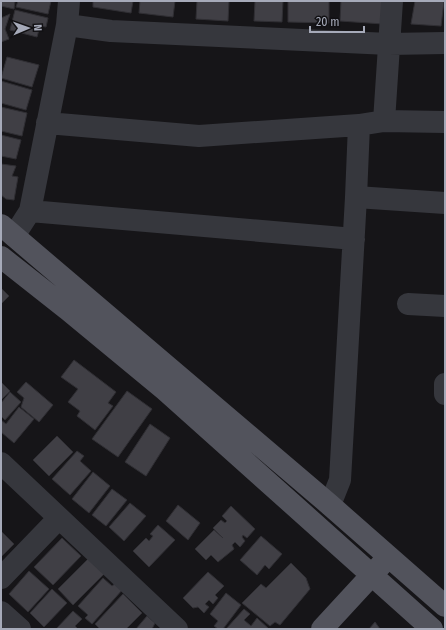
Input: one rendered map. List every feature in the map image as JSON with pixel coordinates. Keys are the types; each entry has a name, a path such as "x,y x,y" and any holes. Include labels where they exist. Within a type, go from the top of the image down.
{"main road":[{"path":"8,231 330,505 445,606"},
{"path":"1,257 165,390 432,629"},
{"path":"322,629 371,575 389,558"}],"street":[{"path":"8,231 30,211 48,123 69,1"},
{"path":"384,121 392,1"},
{"path":"66,25 111,31 389,44 445,42"},
{"path":"48,123 199,136 359,125 384,121 445,122"},
{"path":"330,505 340,480 359,125"},
{"path":"356,197 445,203"},
{"path":"30,211 354,239"},
{"path":"408,304 445,306"},
{"path":"445,384 445,394"},
{"path":"1,463 177,629"},
{"path":"1,578 60,518"},
{"path":"1,612 20,629"}],"building":[{"path":"1,1 15,1 14,9 1,6"},
{"path":"18,1 51,1 48,14 16,7"},
{"path":"93,1 133,1 131,13 93,7"},
{"path":"140,1 175,1 173,17 139,13"},
{"path":"197,1 229,1 228,21 196,19"},
{"path":"255,1 283,1 282,22 254,21"},
{"path":"288,1 329,1 329,23 288,22"},
{"path":"341,1 385,1 383,24 340,21"},
{"path":"415,1 444,1 441,26 411,24"},
{"path":"15,10 48,18 46,27 40,26 37,37 10,30"},
{"path":"10,14 5,29 9,39 1,42 1,18"},
{"path":"7,57 39,65 32,87 1,78"},
{"path":"1,81 32,90 26,110 1,103"},
{"path":"1,107 27,113 22,136 1,131"},
{"path":"1,135 21,140 16,159 1,156"},
{"path":"1,164 16,166 12,176 18,177 14,200 6,199 1,195"},
{"path":"1,288 9,296 1,304"},
{"path":"74,360 116,392 108,403 113,406 95,430 77,416 80,411 68,402 78,389 61,377"},
{"path":"1,382 10,391 1,400"},
{"path":"26,382 53,405 39,422 21,407 24,398 17,392"},
{"path":"127,391 152,409 118,457 92,439"},
{"path":"10,392 21,402 5,420 1,416 1,403"},
{"path":"19,407 34,419 14,443 1,432 1,420 6,424"},
{"path":"150,424 170,438 146,476 125,462"},
{"path":"57,436 73,452 49,476 33,460"},
{"path":"77,451 84,456 80,461 91,471 70,495 52,479"},
{"path":"93,472 110,486 89,513 72,499"},
{"path":"112,489 127,500 106,526 92,515"},
{"path":"130,503 146,516 124,541 109,527"},
{"path":"178,505 200,523 188,540 166,521"},
{"path":"231,506 255,529 247,538 243,535 242,537 245,541 240,547 235,542 232,545 234,549 218,562 211,555 206,560 195,549 214,530 223,538 213,528 221,520 225,523 227,521 222,516"},
{"path":"158,525 175,540 149,567 133,551 146,538 149,541 153,536 150,534"},
{"path":"1,531 14,544 1,557"},
{"path":"261,536 282,554 269,569 265,565 257,575 240,560"},
{"path":"62,538 81,556 53,585 34,567"},
{"path":"89,558 105,573 73,605 58,589"},
{"path":"291,563 306,578 310,589 280,625 275,622 270,626 242,603 261,584 266,588"},
{"path":"29,571 49,589 28,612 9,594"},
{"path":"208,572 224,586 215,595 218,598 213,604 209,600 205,604 209,607 204,613 198,607 193,608 183,598"},
{"path":"103,578 112,586 116,583 123,589 92,624 85,618 88,615 78,606"},
{"path":"52,589 67,603 44,627 30,613"},
{"path":"226,593 241,605 223,629 218,629 214,626 218,621 210,614"},
{"path":"123,594 142,613 126,629 100,629 95,624"},
{"path":"244,609 250,614 244,620 251,626 257,618 269,629 226,629"},
{"path":"73,611 82,619 75,626 78,629 56,629"},
{"path":"147,616 155,623 152,629 136,629"},
{"path":"375,622 380,629 369,629"}]}
